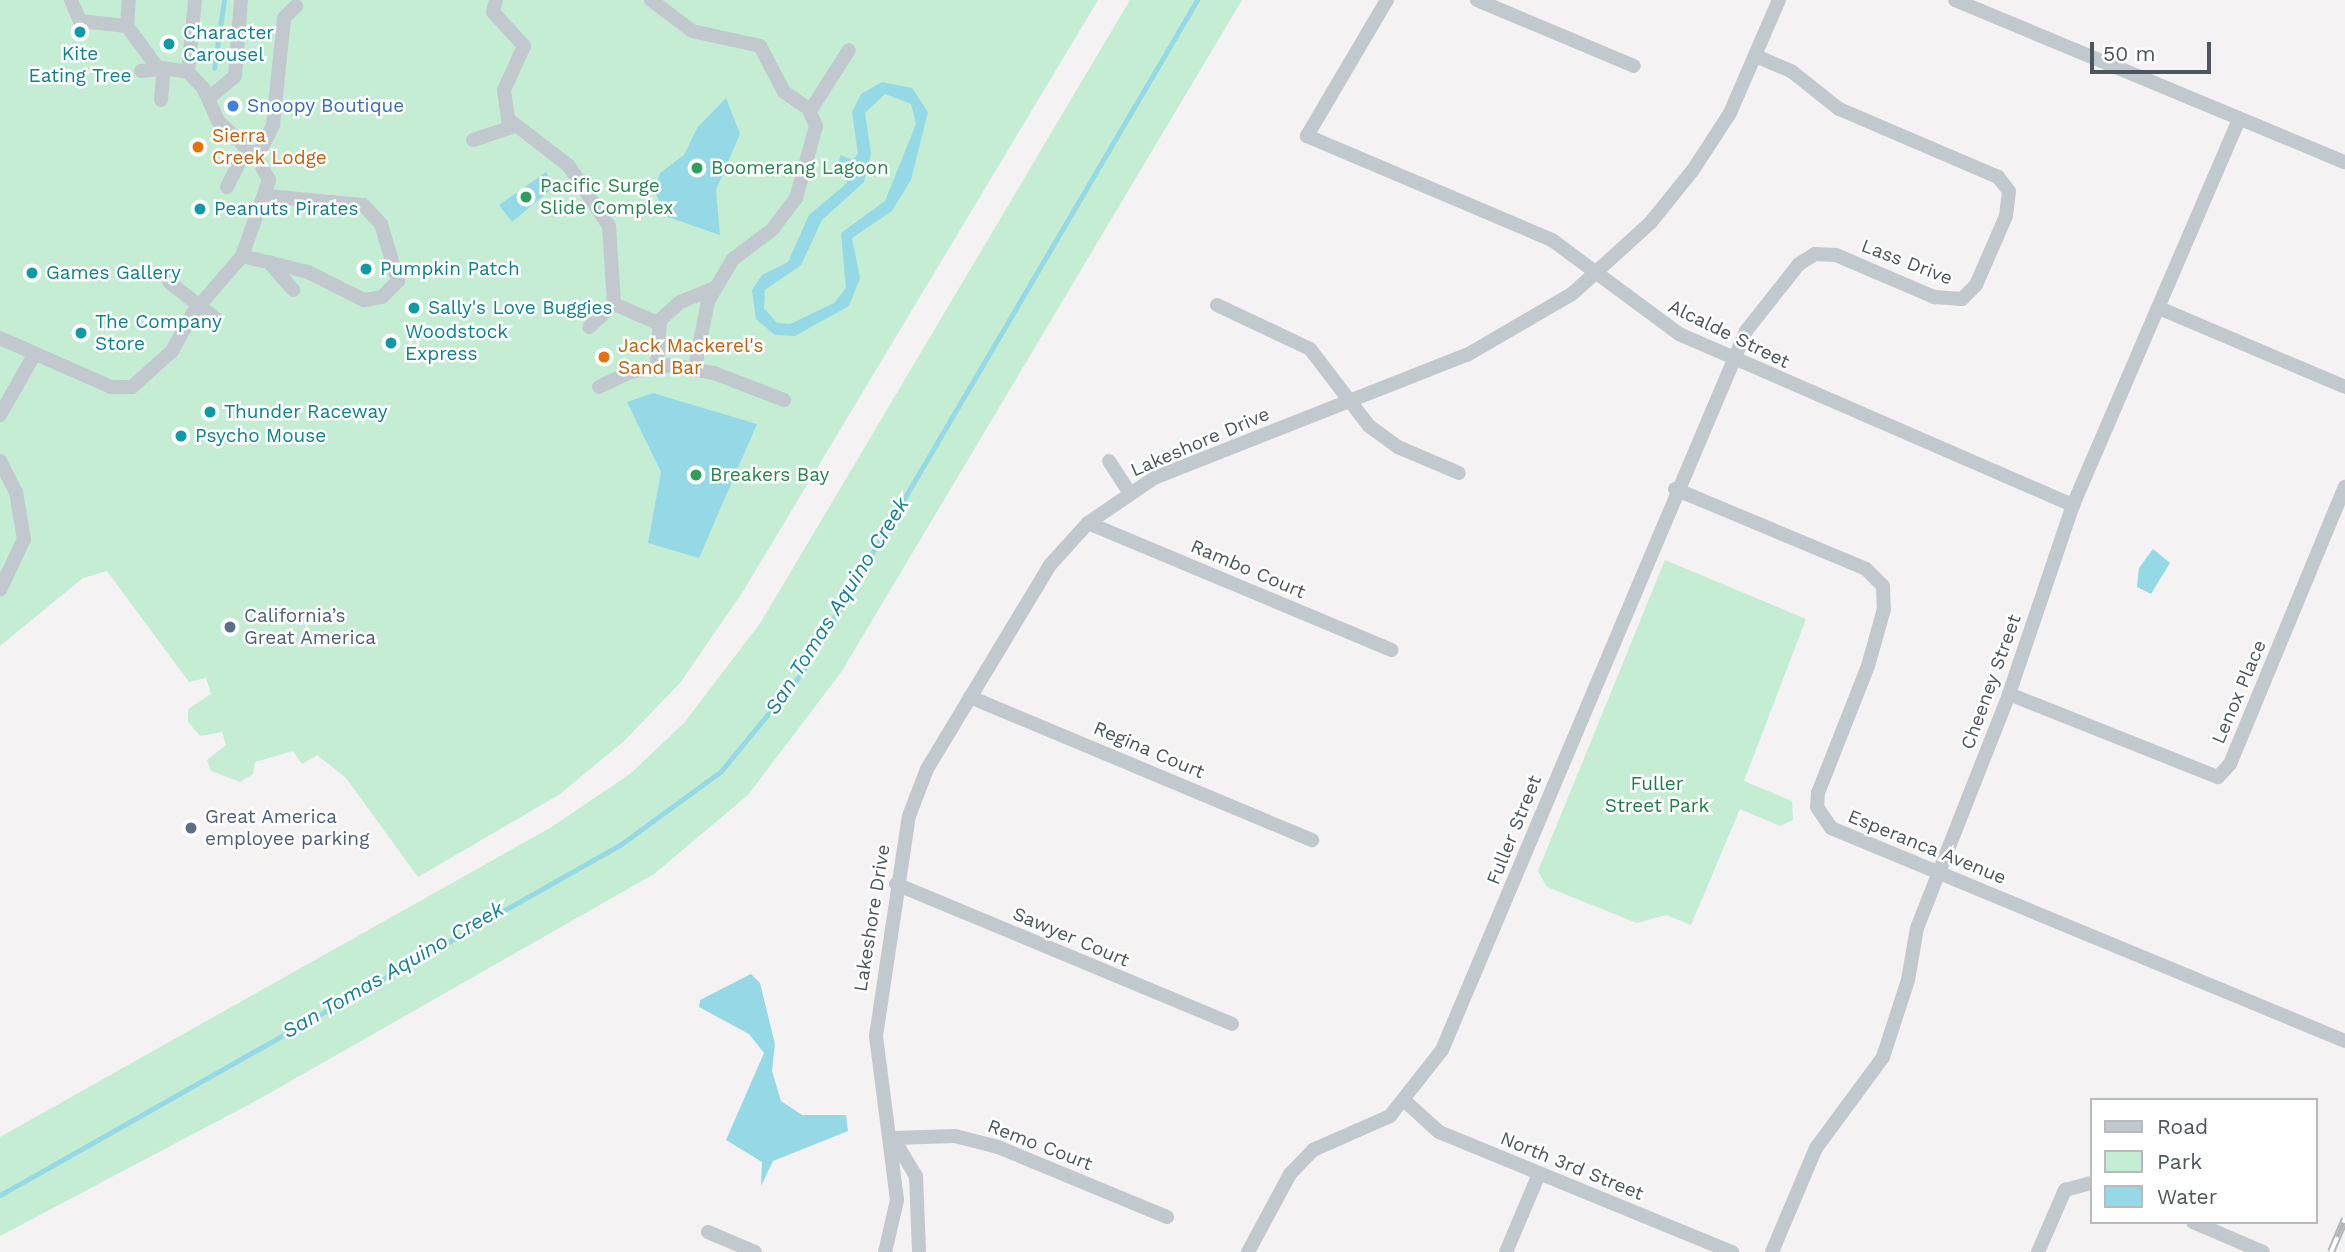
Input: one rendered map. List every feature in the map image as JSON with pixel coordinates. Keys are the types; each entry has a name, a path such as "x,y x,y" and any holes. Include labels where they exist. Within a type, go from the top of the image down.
{"street":[{"path":"71,0 70,11 80,21 127,26 164,68 161,100"},
{"path":"127,26 129,0"},
{"path":"188,72 195,0"},
{"path":"209,98 235,76 241,0"},
{"path":"496,0 493,12 524,47 504,90 513,127 561,157 604,213 612,240 614,304 589,327"},
{"path":"651,0 692,32 760,46 784,92 810,111 815,135 796,198 773,229 733,259 719,283 700,320 695,368"},
{"name":"Alcalde Street","path":"1387,0 1307,136 1552,240 1598,272 1658,323 2073,505"},
{"path":"1477,0 1634,66"},
{"name":"Lakeshore Drive","path":"885,1252 897,1200 894,1139 876,1036 896,884 917,793 1036,585 1088,523 1129,493 1495,342 1598,272 1693,170 1730,113 1779,0"},
{"path":"1955,0 2345,162"},
{"path":"226,187 272,125 284,18 296,6"},
{"path":"810,111 849,50"},
{"name":"Lass Drive","path":"1730,356 1799,264 1815,254 1836,255 1934,297 1962,299 1976,285 2010,198 2005,183 1989,172 1839,109 1791,71 1755,56"},
{"path":"0,338 33,357 79,368 111,387 132,387 173,351 196,308 240,260 267,196 267,173 252,153 218,121 209,98 188,72 164,68 141,71"},
{"name":"Cheeney Street","path":"1772,1252 1816,1148 1882,1057 1908,980 1917,928 2009,694 2073,505 2240,118"},
{"path":"473,140 513,127"},
{"path":"240,260 269,262 308,272 364,300 382,297 398,281 381,224 363,205 267,196"},
{"path":"269,262 293,290"},
{"path":"169,282 196,308 216,319"},
{"path":"657,366 657,323 677,304 719,283"},
{"path":"614,304 657,323"},
{"path":"1217,306 1310,349 1350,401 1398,447 1459,472"},
{"path":"2159,308 2345,387"},
{"name":"Fuller Street","path":"1248,1252 1290,1174 1313,1150 1390,1116 1406,1102 1442,1050 1730,356"},
{"path":"0,415 33,357"},
{"path":"599,387 657,366 695,368 784,400"},
{"path":"0,461 16,492 24,539 0,590"},
{"path":"1109,461 1129,493"},
{"name":"Lenox Place","path":"2009,694 2218,777 2230,764 2345,487"},
{"name":"Esperanca Avenue","path":"1675,489 1866,569 1883,586 1884,609 1868,666 1817,807 1831,828 2345,1041"},
{"name":"Rambo Court","path":"1088,523 1392,650"},
{"name":"Regina Court","path":"970,697 1312,840"},
{"name":"Sawyer Court","path":"896,884 1232,1024"},
{"name":"North 3rd Street","path":"1406,1102 1440,1132 1732,1252"},
{"name":"Remo Court","path":"894,1139 956,1136 998,1147 1167,1217"},
{"name":"Lakeshore Drive","path":"894,1139 916,1176 919,1252"},
{"path":"1506,1252 1539,1174"},
{"path":"2038,1252 2065,1190 2090,1183"},
{"path":"2198,1224 2263,1252"},
{"path":"708,1232 755,1252"}],"green space":[{"path":"0,0 1098,0 742,593 680,683 624,741 560,794 418,877 346,778 317,755 302,764 293,751 255,762 253,774 240,782 211,771 207,760 226,745 222,732 200,736 188,722 188,709 211,694 206,678 189,682 107,571 83,578 0,646"},
{"path":"1130,0 1242,0 842,671 748,795 654,874 261,1098 0,1236 0,1137 550,828 630,774 684,723 761,622"},
{"name":"Fuller Street Park","path":"1665,560 1806,619 1744,781 1792,801 1793,820 1780,826 1740,809 1691,925 1666,915 1637,923 1547,887 1538,871"}],"water":[{"path":"882,82 912,88 928,112 911,180 892,211 852,238 860,278 849,306 795,336 775,335 756,319 752,290 762,275 788,262 809,215 847,183 846,175 835,169 841,155 852,160 858,154 852,112 861,94","holes":["885,94 911,104 916,124 885,201 841,233 846,288 834,303 790,324 777,323 764,308 765,290 801,265 822,220 864,182 871,154 865,113"]},
{"name":"Boomerang Lagoon","path":"726,98 740,134 716,190 720,235 668,217 654,191 660,173 684,155 697,128"},
{"name":"Pacific Surge Slide Complex","path":"546,172 555,186 512,222 499,205"},
{"name":"Breakers Bay","path":"653,393 757,424 699,558 648,543 661,472 627,402"},
{"path":"2153,549 2170,563 2151,594 2137,587 2139,568"},
{"path":"751,974 760,983 775,1044 772,1071 781,1101 802,1115 846,1115 848,1131 773,1161 761,1186 762,1162 726,1140 764,1053 749,1034 699,1007 700,1000"}],"waterway":[{"path":"214,68 224,0"},
{"name":"San Tomas Aquino Creek","path":"0,1195 620,845 721,771 801,674 1197,0"}],"railway":[{"path":"2331,1252 2345,1219"}],"place":[{"name":"Kite Eating Tree","path":"80,32"},
{"name":"Character Carousel","path":"169,44"},
{"name":"Snoopy Boutique","path":"233,106"},
{"name":"Sierra Creek Lodge","path":"198,147"},
{"name":"Boomerang Lagoon","path":"697,168"},
{"name":"Pacific Surge Slide Complex","path":"526,197"},
{"name":"Peanuts Pirates","path":"200,209"},
{"name":"Pumpkin Patch","path":"366,269"},
{"name":"Games Gallery","path":"32,273"},
{"name":"Sally's Love Buggies","path":"414,308"},
{"name":"The Company Store","path":"81,333"},
{"name":"Woodstock Express","path":"391,343"},
{"name":"Jack Mackerel's Sand Bar","path":"604,357"},
{"name":"Thunder Raceway","path":"210,412"},
{"name":"Psycho Mouse","path":"181,436"},
{"name":"Breakers Bay","path":"696,475"},
{"name":"California’s Great America","path":"230,627"},
{"name":"Great America employee parking","path":"191,828"}]}
